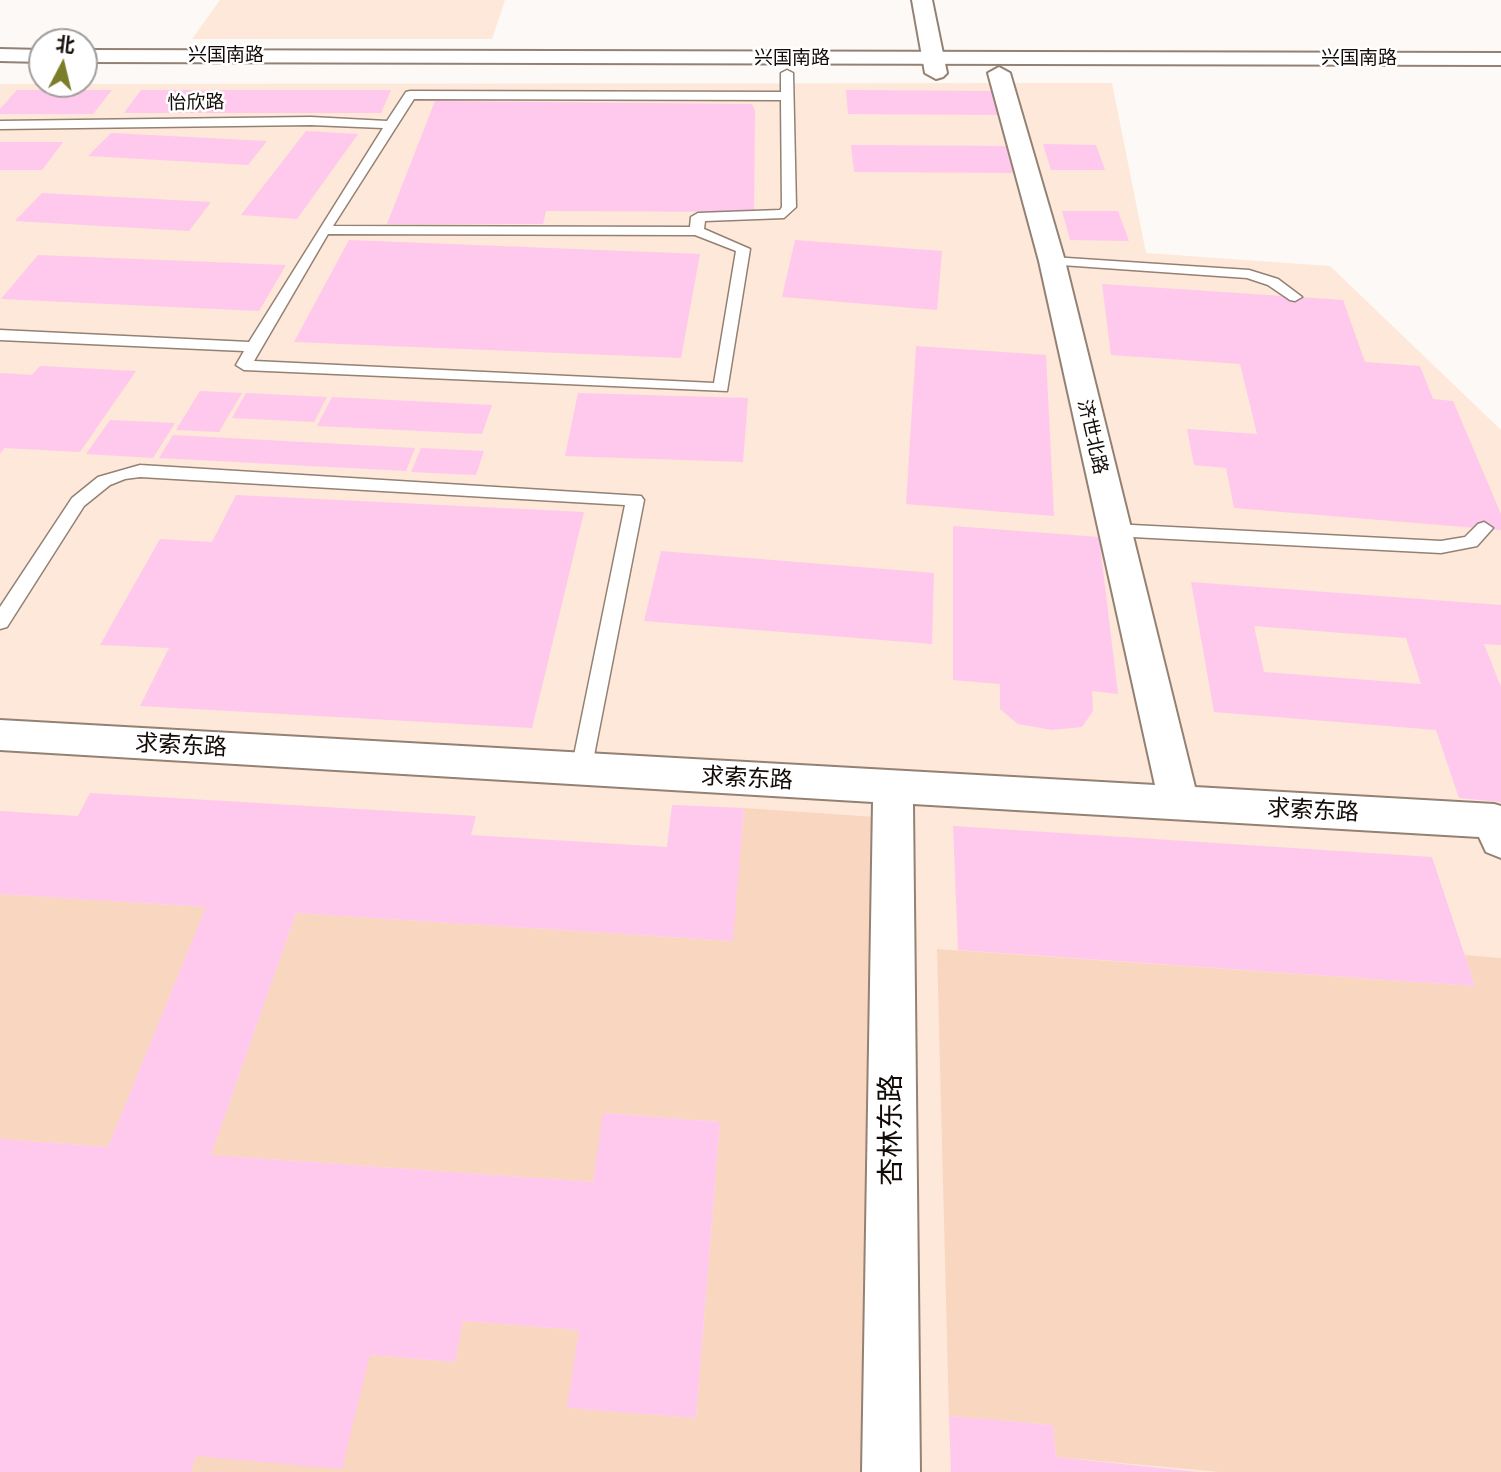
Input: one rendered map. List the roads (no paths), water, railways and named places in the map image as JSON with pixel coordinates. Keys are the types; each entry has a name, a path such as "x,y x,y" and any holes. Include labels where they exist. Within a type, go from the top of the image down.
{"main road":[{"path":"922,0 935,66"},
{"path":"0,55 28,55"},
{"name":"兴国南路","path":"98,56 935,66 1501,59"},
{"name":"兴国南路","path":"98,73 787,73 935,66 999,73 1501,74"},
{"path":"0,73 28,73"},
{"name":"济世北路","path":"999,73 1052,261 1179,803"},
{"name":"求索东路","path":"0,736 1179,803 1497,830"},
{"name":"杏林东路","path":"891,1472 892,788"}],"lane":[{"path":"697,231 698,217 775,216 787,212 787,73"},
{"path":"324,230 697,231 743,249 721,388 244,365 324,230 410,95 787,96"},
{"name":"怡欣路","path":"0,125 311,121 391,125"},
{"path":"1052,261 1249,274 1273,282 1295,297"},
{"path":"0,335 254,347"},
{"path":"0,622 78,502 104,481 122,474 140,471 635,500 582,770"},
{"path":"1114,530 1441,547 1471,542 1483,528"}]}
